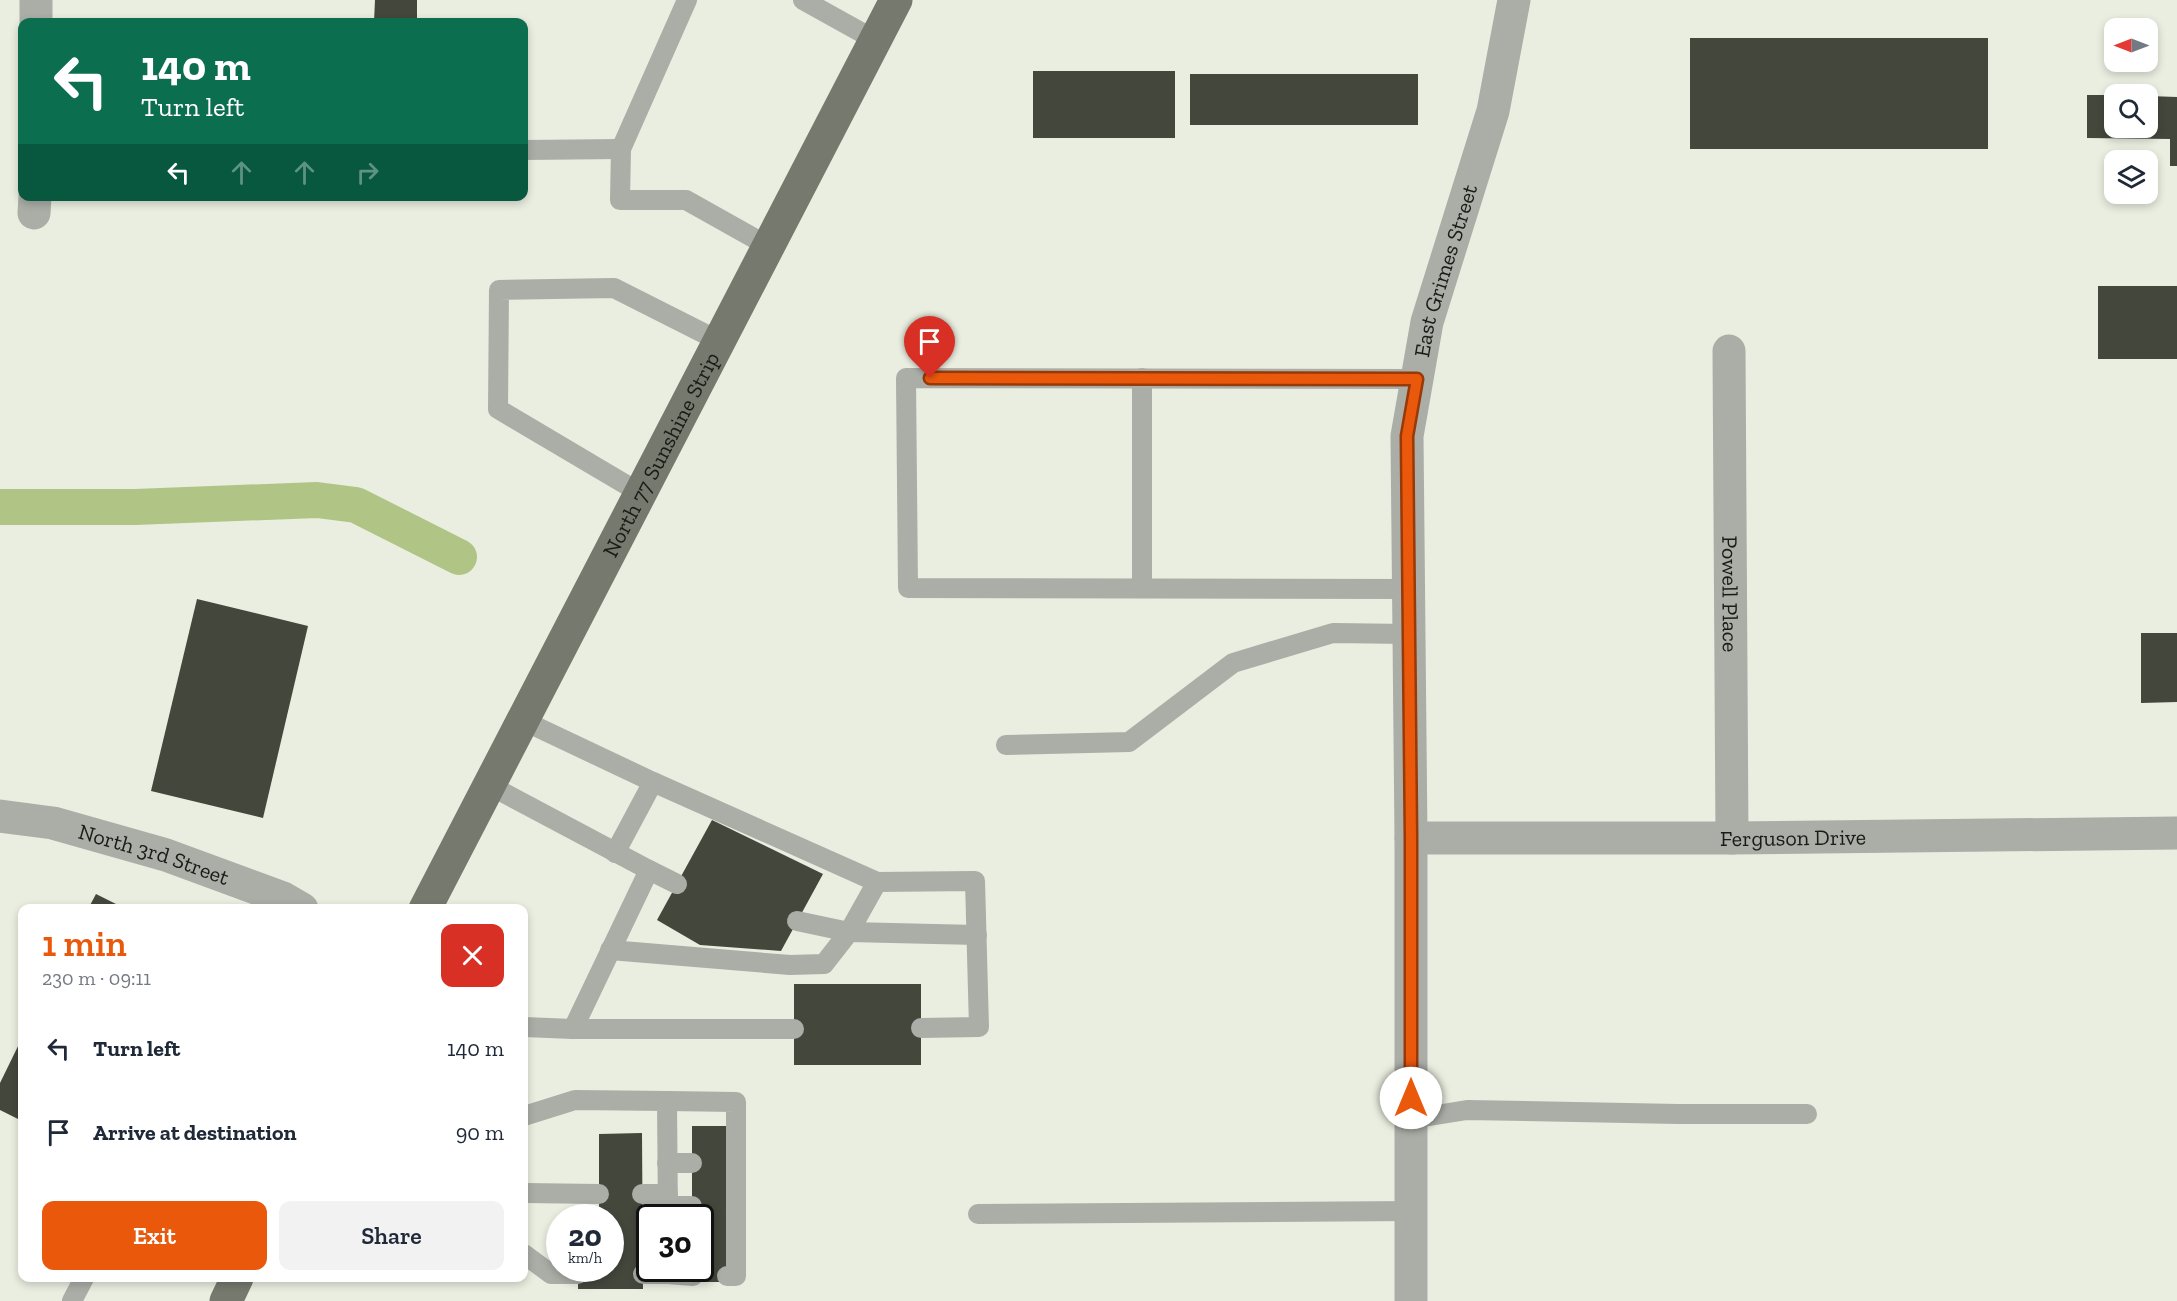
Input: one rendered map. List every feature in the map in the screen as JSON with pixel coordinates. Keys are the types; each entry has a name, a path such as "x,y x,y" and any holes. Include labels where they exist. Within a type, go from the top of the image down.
{"main road":[{"name":"North 77 Sunshine Strip","path":"427,904 896,0"},
{"path":"226,1301 235,1282"}],"street":[{"path":"36,0 36,18"},
{"name":"East Grimes Street","path":"1411,1301 1411,838 1407,436 1427,322 1493,111 1514,0"},
{"name":"Powell Place","path":"1729,351 1732,838"},
{"name":"North 3rd Street","path":"0,816 53,823 166,855 286,904"},
{"name":"Ferguson Drive","path":"1411,838 1732,838 2177,833"}],"lane":[{"path":"687,0 621,149 620,200 686,200 768,246"},
{"path":"803,0 875,40"},
{"path":"528,150 621,149"},
{"path":"640,493 498,409 499,290 614,288 719,341"},
{"path":"1408,589 908,588 906,378 1417,379"},
{"path":"1142,378 1142,588"},
{"path":"1006,745 1129,742 1233,663 1333,633 1408,634"},
{"path":"522,720 652,782 877,882 975,881 979,1027 921,1028"},
{"path":"615,853 652,782"},
{"path":"489,785 677,884"},
{"path":"573,1029 649,870"},
{"path":"610,950 790,965 824,964 849,932 877,882"},
{"path":"797,921 849,932 976,935"},
{"path":"528,1027 794,1029"},
{"path":"528,1115 575,1100 736,1102 731,1162 731,1245 736,1276 727,1276"},
{"path":"668,1101 668,1204"},
{"path":"1411,1119 1467,1110 1807,1114"},
{"path":"668,1163 692,1163"},
{"path":"528,1193 599,1194"},
{"path":"642,1194 664,1204"},
{"path":"978,1214 1411,1211"},
{"path":"528,1257 546,1270"},
{"path":"72,1301 82,1282"}],"building":[{"path":"375,0 417,0 417,18 374,18"},
{"path":"1690,38 1988,38 1988,149 1690,149"},
{"path":"1033,71 1175,71 1175,138 1033,138"},
{"path":"1190,74 1418,74 1418,125 1190,125"},
{"path":"2087,95 2104,95 2104,138 2158,138 2158,96 2177,97 2177,166 2170,166 2170,139 2087,138"},
{"path":"2098,286 2177,286 2177,359 2098,359"},
{"path":"197,599 308,626 263,818 151,791"},
{"path":"2141,633 2177,633 2177,702 2141,703"},
{"path":"712,820 823,874 781,951 700,945 657,920"},
{"path":"96,894 116,904 91,904"},
{"path":"794,984 921,984 921,1065 794,1065"},
{"path":"18,1046 18,1119 0,1110 0,1083"},
{"path":"692,1126 726,1126 727,1282 714,1282 714,1204 692,1204"},
{"path":"642,1133 642,1204 636,1204 636,1282 643,1282 643,1289 578,1289 578,1282 624,1282 624,1204 599,1204 599,1134"}],"waterway":[{"path":"0,507 135,507 317,500 356,505 459,557"}],"route":[{"path":"930,378 1417,379 1407,436 1411,1098"}]}
